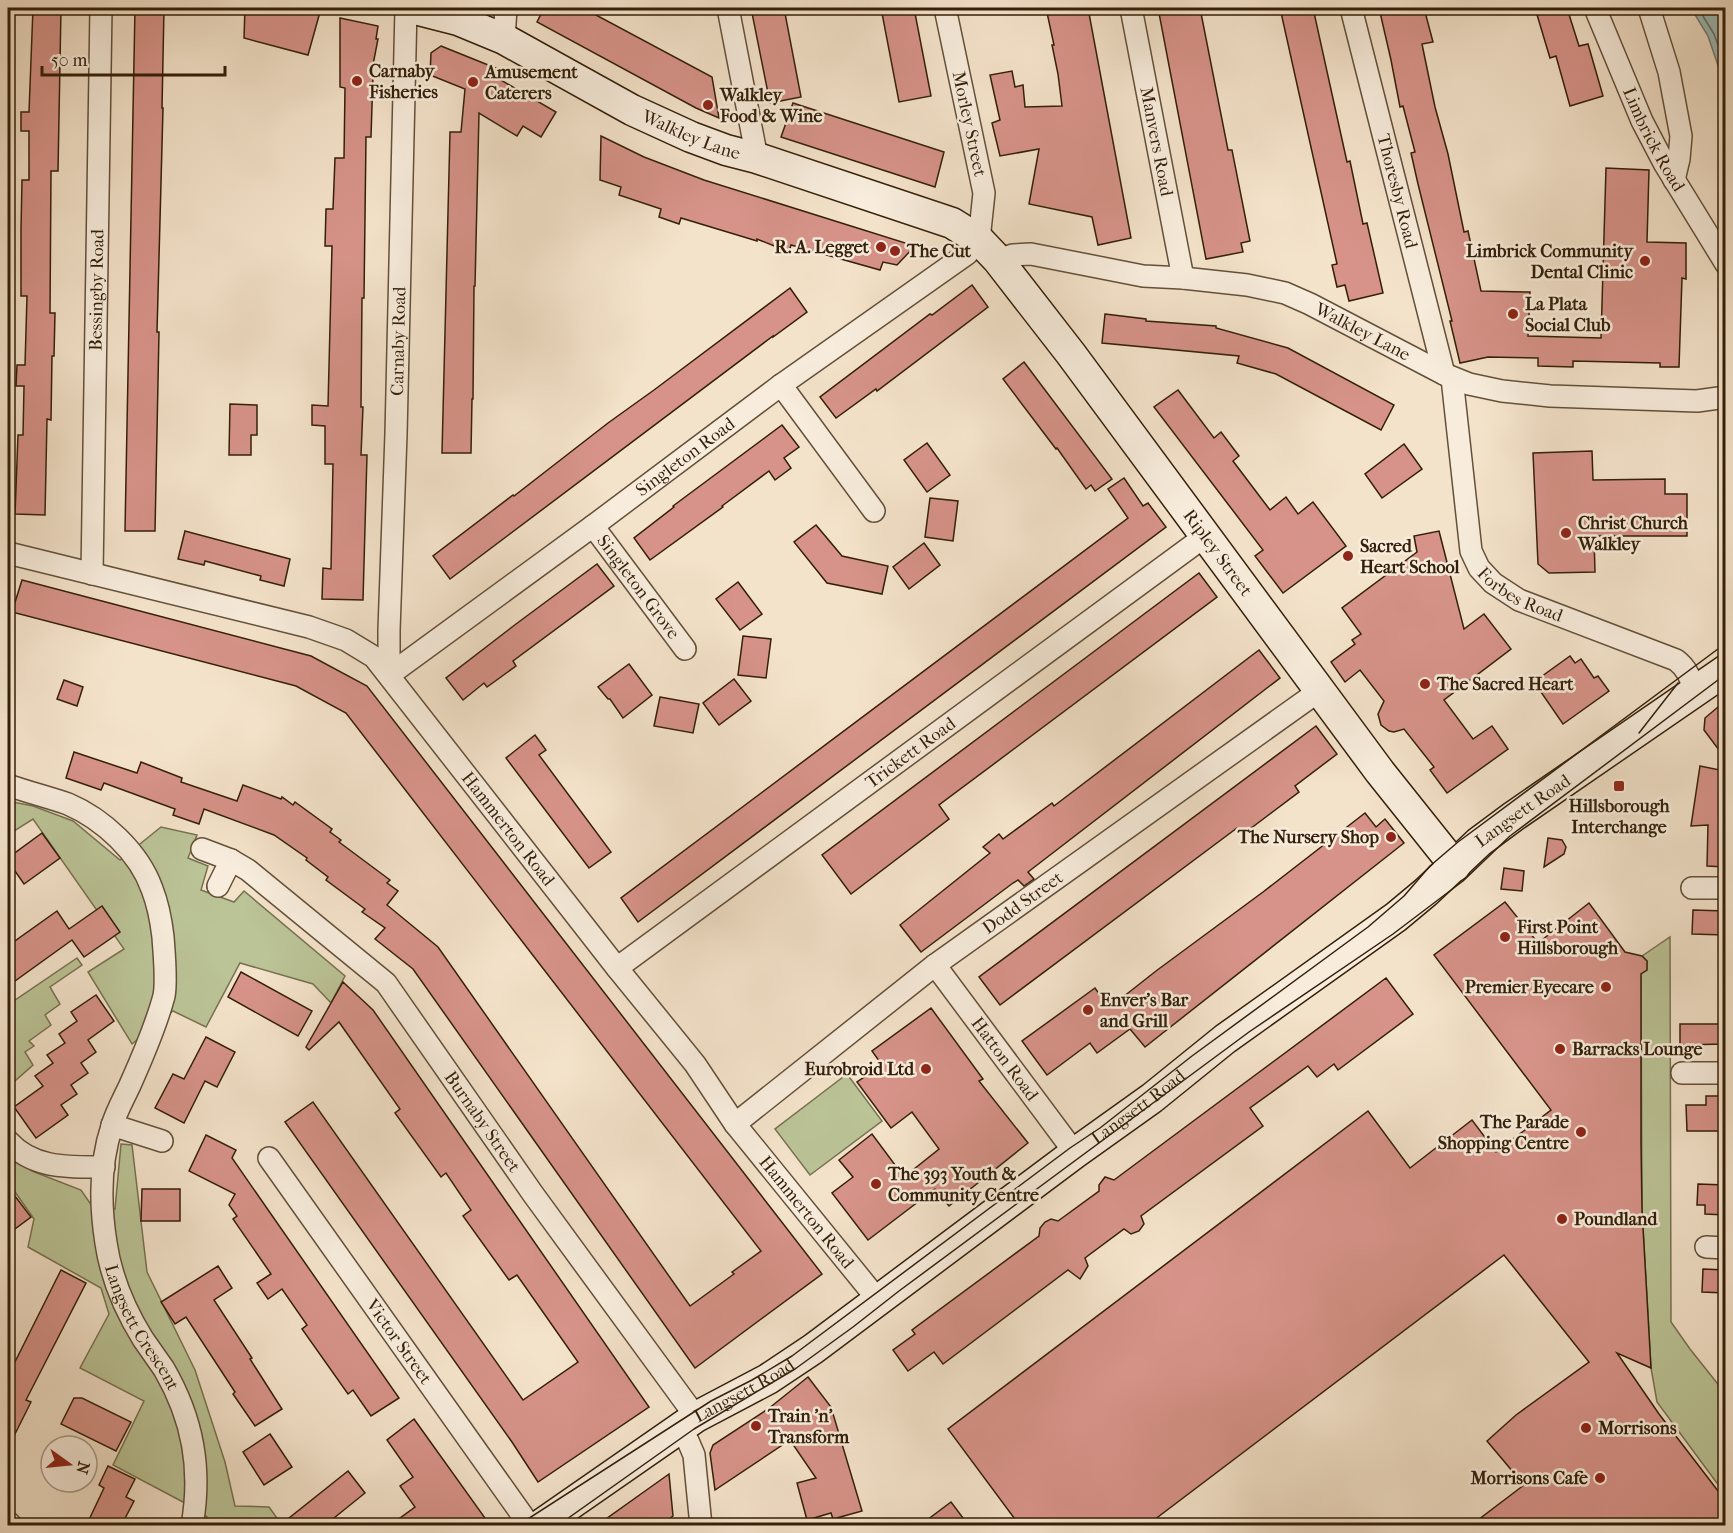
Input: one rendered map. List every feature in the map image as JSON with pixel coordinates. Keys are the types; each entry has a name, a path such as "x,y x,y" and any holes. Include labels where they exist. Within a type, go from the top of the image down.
{"street":[{"name":"Bessingby Road","path":"92,574 101,8"},
{"name":"Carnaby Road","path":"389,675 406,8"},
{"name":"Walkley Lane","path":"411,8 458,20 504,39 633,110 691,137 952,223 989,250 1013,255 1031,254 1143,276 1247,285 1285,293 1448,376 1469,384 1502,391 1550,396 1697,401 1725,398"},
{"path":"504,39 506,8"},
{"path":"728,8 758,158"},
{"name":"Morley Street","path":"945,8 984,193 989,250"},
{"name":"Manvers Road","path":"1131,8 1183,278"},
{"name":"Thoresby Road","path":"1351,8 1448,376"},
{"name":"Limbrick Road","path":"1595,8 1642,121 1674,180 1725,264"},
{"path":"1649,8 1669,72 1681,136 1674,180"},
{"name":"Singleton Road","path":"389,675 781,385 967,254 989,250"},
{"name":"Ripley Street","path":"989,250 1071,354 1204,537 1267,618 1380,772 1455,866"},
{"name":"Forbes Road","path":"1448,376 1471,551 1479,568 1493,583 1520,600 1683,664 1692,681 1694,691"},
{"path":"781,385 874,512"},
{"name":"Singleton Grove","path":"593,526 685,649"},
{"name":"Trickett Road","path":"617,968 1204,537"},
{"name":"Hammerton Road","path":"8,553 309,627 346,640 374,657 695,1064 735,1124 878,1300"},
{"name":"Langsett Road","path":"540,1524 688,1423 768,1379 813,1349 1152,1098 1225,1039 1388,923 1426,892 1479,842 1725,670"},
{"name":"Dodd Street","path":"735,1124 934,965 1319,691"},
{"name":"Langsett Crescent","path":"8,785 69,805 98,821 135,857 152,887 160,916 164,950 164,993 147,1048 112,1125 104,1167 103,1205 106,1243 122,1299 175,1391 192,1440 197,1467 192,1526"},
{"name":"Burnaby Street","path":"202,849 231,860 248,870 386,983 688,1423 688,1441 694,1455 701,1526"},
{"path":"218,885 231,860"},
{"path":"1692,888 1725,888"},
{"name":"Hatton Road","path":"934,965 1075,1154"},
{"path":"1682,1073 1725,1073"},
{"path":"112,1125 162,1141"},
{"path":"8,1141 30,1159 49,1165 104,1167"},
{"name":"Victor Street","path":"269,1158 540,1524"},
{"path":"8,1522 12,1526"}],"green space":[{"path":"8,801 33,806 73,821 120,860 161,827 197,835 188,858 208,866 201,890 234,902 244,891 345,976 331,1003 313,984 240,963 206,1027 173,1011 132,1044 88,972 124,949 33,819 8,835"},
{"path":"1670,937 1671,1322 1725,1393 1725,1494 1657,1402 1651,1368 1642,1210 1641,974 1647,969 1647,961 1642,956"},
{"path":"77,958 82,965 50,987 60,1004 45,1015 51,1025 29,1041 34,1046 25,1052 33,1065 8,1087 8,1005"},
{"path":"847,1074 882,1121 810,1175 775,1129"},
{"path":"121,1144 132,1145 147,1272 195,1370 225,1462 235,1506 269,1507 282,1525 207,1525 207,1517 113,1465 144,1401 80,1368 109,1314 101,1288 28,1247 34,1219 8,1182 8,1154 32,1171 81,1190 92,1206 115,1209"}],"water":[{"path":"1691,8 1725,8 1725,86 1708,36"}],"building":[{"path":"33,8 61,8 58,171 51,171 50,313 55,313 51,420 47,419 45,515 15,514 18,435 23,435 24,386 16,386 17,365 25,365 27,296 21,296 22,180 29,180 29,131 21,131 21,112 29,112"},
{"path":"135,8 164,8 155,531 125,531"},
{"path":"245,8 302,8 320,12 308,55 244,38"},
{"path":"544,8 583,8 712,77 719,118 696,108 537,22"},
{"path":"751,8 784,8 801,97 770,103"},
{"path":"881,8 914,8 931,96 899,102"},
{"path":"1046,8 1088,8 1131,238 1098,245 1092,217 1029,204 1039,149 1000,156 992,123 1000,120 990,75 1012,71 1015,87 1023,85 1025,107 1062,106 1052,45 1054,45"},
{"path":"1158,8 1200,8 1228,150 1232,150 1250,241 1241,243 1243,252 1206,259"},
{"path":"1280,8 1313,8 1347,162 1350,161 1363,224 1367,223 1383,293 1349,301 1345,285 1337,287 1332,265 1337,264"},
{"path":"1379,8 1424,8 1433,42 1422,44 1464,232 1468,231 1481,291 1530,292 1528,336 1601,338 1606,168 1649,170 1647,242 1686,243 1686,279 1682,278 1679,367 1660,367 1660,363 1573,361 1573,367 1538,366 1538,358 1488,357 1460,363 1411,153 1415,152 1403,106 1400,107"},
{"path":"1535,8 1567,8 1579,46 1588,44 1603,96 1570,106 1556,56 1550,58"},
{"path":"340,18 378,26 376,39 378,39 371,75 373,75 371,137 366,137 361,407 363,407 361,455 367,455 363,600 322,599 323,568 331,569 333,464 325,464 325,426 312,425 312,405 328,406 332,246 325,246 326,209 333,209 335,158 344,158 345,88 340,87"},
{"path":"441,46 503,71 499,79 556,112 541,137 523,126 517,136 479,113 471,453 442,453 450,132 461,132 465,89 430,75 431,53"},
{"path":"793,103 944,152 935,187 781,137"},
{"path":"601,136 644,157 704,180 915,246 897,265 883,262 880,270 791,245 789,252 757,239 757,241 681,218 679,224 659,217 661,209 619,195 621,187 600,180"},
{"path":"972,285 988,307 877,391 876,389 836,418 820,397"},
{"path":"790,288 807,312 450,579 433,556"},
{"path":"1105,314 1146,319 1146,321 1216,326 1216,328 1288,348 1394,405 1381,430 1276,374 1237,363 1239,356 1102,343"},
{"path":"1024,362 1112,479 1095,491 1091,485 1086,489 1003,379"},
{"path":"1178,390 1214,438 1221,432 1239,456 1233,461 1270,510 1286,497 1298,514 1313,502 1346,546 1283,593 1255,556 1263,550 1154,407"},
{"path":"230,404 257,405 257,435 251,435 251,455 229,455"},
{"path":"782,425 799,447 784,458 791,468 775,480 769,471 650,560 634,538"},
{"path":"927,443 950,475 927,492 904,460"},
{"path":"1404,444 1422,469 1382,498 1365,474"},
{"path":"1592,451 1593,480 1665,479 1665,494 1687,494 1687,536 1594,536 1595,572 1549,573 1538,564 1533,453"},
{"path":"1124,478 1143,506 1148,503 1166,527 638,922 621,898 1128,518 1108,489"},
{"path":"930,498 958,501 953,541 925,537"},
{"path":"816,525 842,556 888,566 882,594 827,583 794,542"},
{"path":"185,531 290,559 284,586 260,580 261,576 205,561 204,565 178,559"},
{"path":"1439,531 1464,629 1484,614 1511,649 1444,700 1473,739 1492,726 1508,749 1447,793 1430,770 1434,767 1404,729 1394,732 1381,725 1378,714 1384,701 1360,670 1345,682 1331,662 1355,644 1352,640 1361,634 1342,608 1417,552 1414,536"},
{"path":"924,543 940,565 909,589 893,567"},
{"path":"597,564 614,586 513,661 516,666 487,687 484,683 463,700 446,678"},
{"path":"1199,573 1217,597 939,805 949,819 851,894 822,855"},
{"path":"22,580 311,656 367,686 822,1274 695,1368 413,969 375,939 385,928 362,912 365,909 326,880 328,877 306,860 307,858 274,835 204,809 199,824 173,815 175,809 104,783 101,790 66,778 74,752 137,773 141,762 182,778 181,782 237,801 243,785 281,799 282,797 293,805 295,802 332,829 330,832 341,840 339,842 390,880 387,883 398,891 387,905 438,947 690,1306 761,1251 346,713 296,686 12,612"},
{"path":"738,582 762,614 740,630 716,599"},
{"path":"743,636 771,639 766,678 738,675"},
{"path":"1259,650 1280,678 1028,872 1034,879 1024,886 1018,880 1013,883 921,952 900,925 990,853 983,847 999,834 1003,839 1052,803 1054,806"},
{"path":"1570,656 1575,663 1581,659 1594,678 1598,676 1609,691 1563,724 1534,682"},
{"path":"629,664 652,695 623,718 610,699 598,687"},
{"path":"734,679 751,701 719,725 703,703"},
{"path":"64,680 83,687 77,706 57,699"},
{"path":"660,697 699,704 693,733 654,726"},
{"path":"1725,701 1725,758 1704,730 1705,718"},
{"path":"1316,726 1337,754 1295,786 1299,792 1242,835 1237,828 1000,1005 979,977"},
{"path":"535,735 546,750 539,755 611,852 589,868 506,758"},
{"path":"1700,766 1725,771 1725,867 1707,866 1708,825 1691,826"},
{"path":"1365,813 1376,827 1385,819 1404,843 1145,1047 1130,1029 1097,1053 1090,1043 1047,1075 1022,1041 1095,988 1109,1008"},
{"path":"42,833 60,858 24,884 8,858"},
{"path":"1548,838 1562,840 1566,847 1564,854 1544,867"},
{"path":"1504,868 1524,871 1522,891 1501,889"},
{"path":"1505,902 1538,943 1589,903 1625,952 1642,956 1647,961 1647,970 1641,974 1641,1143 1642,1210 1651,1368 1617,1353 1659,1414 1725,1500 1725,1526 1470,1526 1524,1485 1487,1441 1516,1415 1589,1362 1504,1255 1146,1526 1020,1526 948,1429 1368,1111 1410,1168 1472,1120 1496,1152 1551,1110 1434,955"},
{"path":"102,906 120,932 84,957 72,940 8,986 8,946 57,911 69,929"},
{"path":"1693,910 1725,911 1725,935 1692,934"},
{"path":"241,972 312,1011 298,1036 228,997"},
{"path":"1386,978 1413,1014 1338,1070 1334,1064 1317,1077 1308,1066 1250,1108 1263,1126 1141,1216 1144,1224 1139,1231 1131,1234 1124,1229 1085,1258 1088,1266 1080,1279 1068,1270 943,1364 934,1352 908,1371 893,1350 915,1334 912,1330 1039,1236 1040,1228 1045,1222 1051,1219 1058,1221 1099,1191 1099,1185 1105,1177 1114,1180"},
{"path":"343,982 373,1010 649,1407 538,1482 285,1122 313,1102 523,1400 578,1362 517,1275 509,1280 463,1216 471,1210 446,1173 441,1177 395,1113 400,1109 339,1022 309,1050 306,1047"},
{"path":"96,995 114,1021 88,1040 96,1052 81,1063 88,1073 71,1085 77,1094 61,1105 68,1115 36,1138 14,1107 43,1086 35,1076 53,1063 47,1055 65,1043 59,1034 77,1021 71,1012"},
{"path":"931,1008 983,1079 979,1081 1028,1143 949,1206 935,1189 868,1240 832,1193 853,1177 839,1160 872,1134 904,1177 939,1149 912,1112 891,1128 857,1082 882,1065 872,1051"},
{"path":"1680,1024 1725,1024 1725,1044 1680,1045"},
{"path":"206,1037 235,1052 217,1087 205,1081 184,1123 155,1108 173,1074 184,1079"},
{"path":"1706,1096 1725,1096 1725,1131 1687,1131 1686,1105 1706,1105"},
{"path":"206,1135 236,1150 232,1158 399,1398 371,1416 353,1390 348,1394 302,1329 307,1325 282,1289 268,1299 257,1283 271,1274 233,1219 237,1216 229,1205 235,1194 189,1171"},
{"path":"1698,1184 1725,1185 1725,1215 1705,1214 1705,1205 1697,1205"},
{"path":"8,1187 31,1217 8,1234"},
{"path":"142,1189 180,1189 180,1221 141,1221"},
{"path":"218,1266 232,1288 214,1300 282,1409 255,1426 186,1317 175,1324 161,1302"},
{"path":"1703,1269 1725,1270 1725,1293 1702,1292"},
{"path":"61,1270 86,1283 26,1400 31,1402 8,1448 8,1376"},
{"path":"808,1377 831,1407 862,1511 833,1519 831,1513 807,1520 797,1483 816,1478 790,1440 715,1490 710,1453 713,1445 768,1409"},
{"path":"74,1398 82,1398 131,1422 116,1451 99,1443 99,1434 81,1434 61,1424"},
{"path":"414,1419 485,1518 475,1526 389,1526 415,1507 400,1486 413,1477 387,1440"},
{"path":"270,1434 292,1467 264,1485 243,1452"},
{"path":"108,1466 135,1479 126,1497 134,1501 121,1526 86,1526 104,1488 99,1485"},
{"path":"348,1471 365,1493 324,1526 279,1526"},
{"path":"669,1474 673,1516 660,1526 596,1526"},
{"path":"951,1502 969,1526 919,1526"}],"tram line":[{"path":"517,1526 711,1401 792,1356 1368,927 1404,896 1430,866 1458,842 1726,643"},
{"path":"557,1526 694,1429 795,1369 1249,1032 1393,934 1463,881 1510,836 1726,674"},
{"path":"1639,733 1678,683"}],"place":[{"name":"Carnaby Fisheries","path":"357,81"},
{"name":"Amusement Caterers","path":"473,82"},
{"name":"Walkley Food & Wine","path":"708,105"},
{"name":"R. A. Legget","path":"881,247"},
{"name":"The Cut","path":"895,251"},
{"name":"Limbrick Community Dental Clinic","path":"1645,261"},
{"name":"La Plata Social Club","path":"1513,314"},
{"name":"Christ Church Walkley","path":"1566,533"},
{"name":"Sacred Heart School","path":"1348,556"},
{"name":"The Sacred Heart","path":"1425,684"},
{"name":"Hillsborough Interchange","path":"1619,786"},
{"name":"The Nursery Shop","path":"1391,837"},
{"name":"First Point Hillsborough","path":"1505,937"},
{"name":"Premier Eyecare","path":"1606,987"},
{"name":"Enver's Bar and Grill","path":"1088,1010"},
{"name":"Barracks Lounge","path":"1560,1049"},
{"name":"Eurobroid Ltd","path":"926,1069"},
{"name":"The Parade Shopping Centre","path":"1581,1132"},
{"name":"The 393 Youth & Community Centre","path":"876,1184"},
{"name":"Poundland","path":"1562,1219"},
{"name":"Train 'n' Transform","path":"756,1426"},
{"name":"Morrisons","path":"1586,1428"},
{"name":"Morrisons Cafe","path":"1600,1478"}]}
